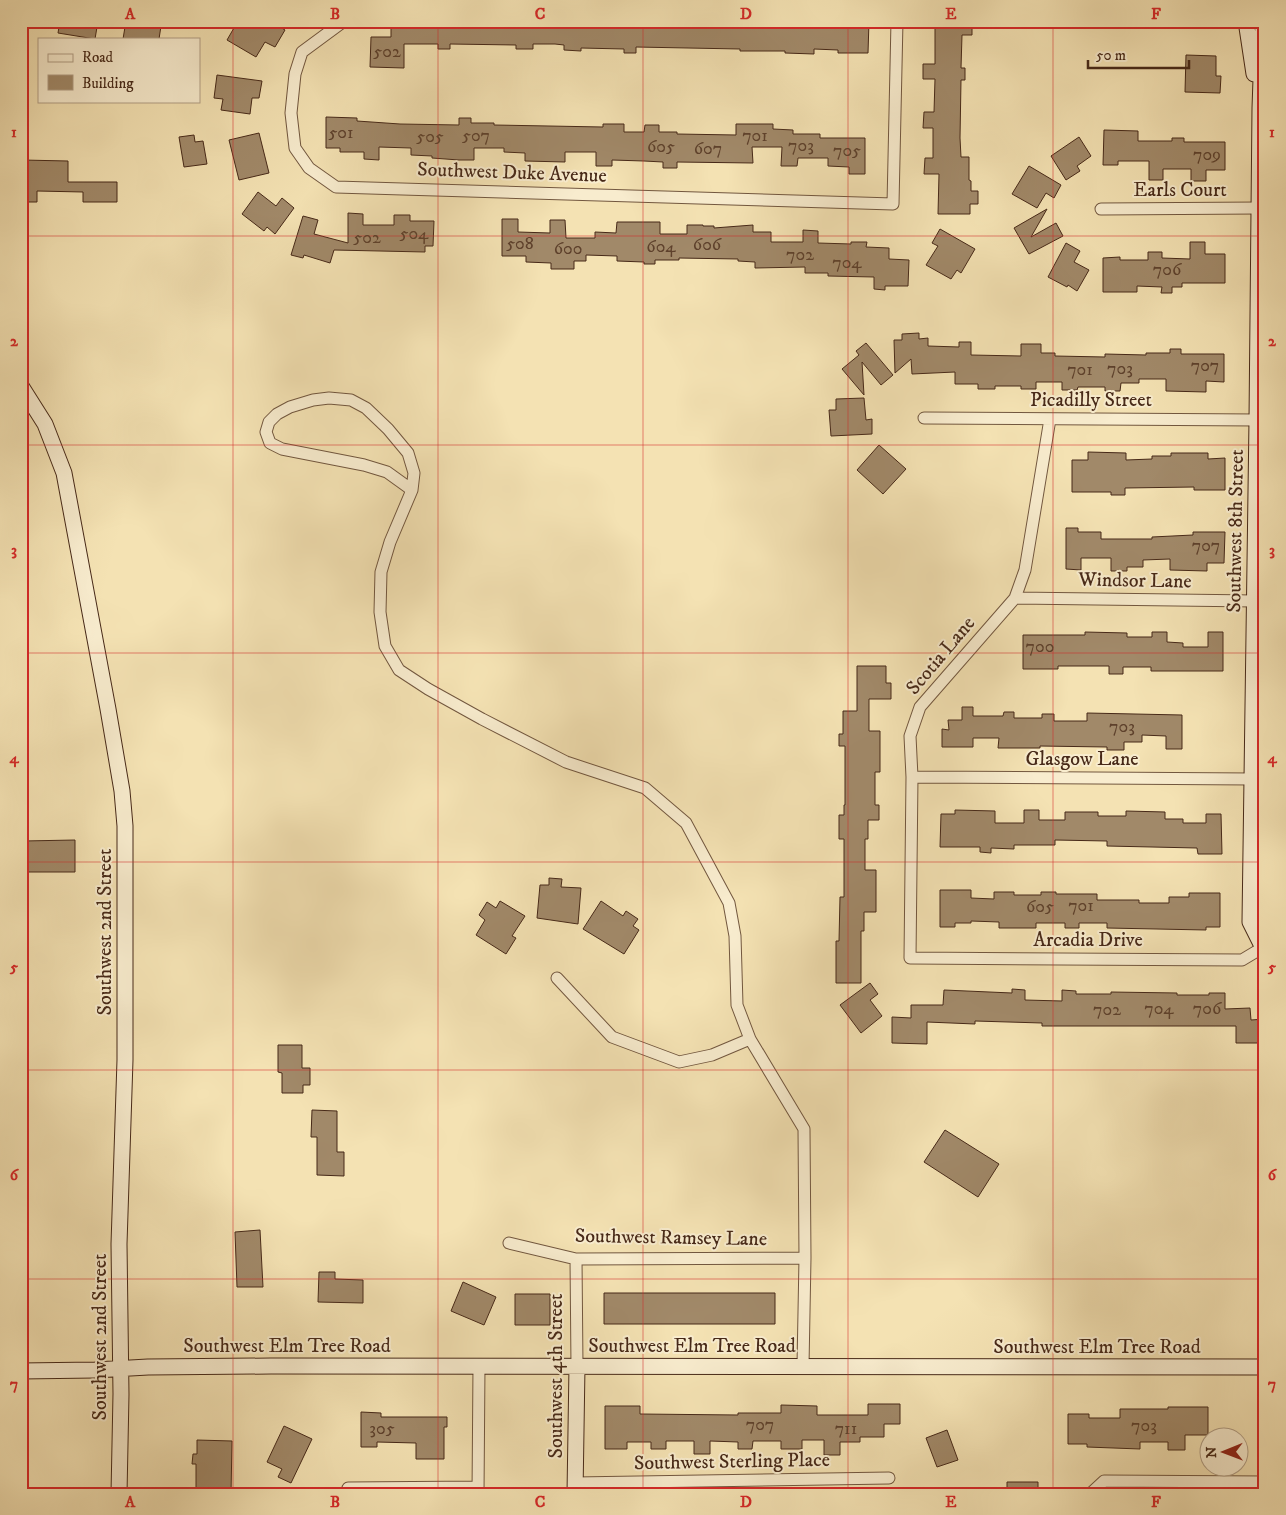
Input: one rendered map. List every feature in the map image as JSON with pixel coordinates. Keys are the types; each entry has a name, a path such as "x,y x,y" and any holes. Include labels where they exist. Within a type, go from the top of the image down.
{"street":[{"name":"Southwest Duke Avenue","path":"344,21 302,52 295,74 291,113 296,148 309,168 336,186 894,204 897,21"},
{"name":"Southwest 8th Street","path":"1246,21 1260,108"},
{"name":"Southwest 8th Street","path":"1263,21 1260,108 1250,922 1264,950"},
{"name":"Earls Court","path":"1101,209 1259,208"},
{"name":"Southwest 2nd Street","path":"21,386 45,424 64,473 122,791 126,918 124,1128 119,1244 119,1494"},
{"path":"412,490 386,472 364,464 282,449 270,443 266,432 269,422 277,414 290,407 313,400 329,398 351,400 366,408 388,429 408,453 414,473 412,490 390,542 381,572 380,612 385,646 400,670 428,689 482,720 566,762 645,788 686,823 729,903 735,936 737,1005 750,1039 804,1129 805,1258 803,1366"},
{"name":"Picadilly Street","path":"924,418 1257,420"},
{"name":"Scotia Lane","path":"910,958 912,777 910,736 920,706 1015,598 1025,570 1050,419"},
{"name":"Windsor Lane","path":"1015,598 1255,601"},
{"name":"Glasgow Lane","path":"912,777 1252,779"},
{"name":"Arcadia Drive","path":"910,958 1242,960 1264,950"},
{"path":"556,978 612,1037 678,1062 712,1055 750,1039"},
{"name":"Southwest Ramsey Lane","path":"509,1243 576,1259 805,1258"},
{"name":"Southwest 4th Street","path":"575,1488 576,1259"},
{"name":"Southwest Elm Tree Road","path":"21,1371 271,1366 1265,1368"},
{"path":"348,1488 478,1490 479,1366"},
{"name":"Southwest Sterling Place","path":"575,1488 889,1478"},
{"path":"1090,1494 1104,1481 1265,1482 1264,1494"}],"building":[{"path":"60,21 98,21 95,38 58,33"},
{"path":"126,21 141,21 141,23 161,26 159,38 123,38"},
{"path":"238,21 270,21 285,30 275,47 265,42 256,57 227,40"},
{"path":"415,21 589,21 589,23 621,23 621,21 727,21 727,26 761,27 761,21 775,21 775,27 808,27 808,21 855,23 855,21 869,21 868,53 838,53 838,50 814,49 814,54 785,53 785,51 740,51 740,49 636,47 636,53 624,53 624,49 581,48 581,51 564,50 564,45 555,44 533,44 533,49 516,49 516,45 450,44 450,49 438,49 438,44 404,44 404,68 370,67 371,37 391,37 391,28 415,28"},
{"path":"935,21 972,21 972,35 962,35 961,68 965,68 965,80 961,80 960,138 961,157 969,157 971,191 978,191 978,204 970,204 970,214 938,214 939,174 924,174 925,158 933,158 933,128 923,128 924,112 934,112 935,79 923,79 923,64 935,64"},
{"path":"1186,55 1216,56 1216,76 1221,76 1220,93 1185,92"},
{"path":"217,75 262,81 259,98 252,98 250,114 221,110 223,99 214,98"},
{"path":"326,117 357,118 357,121 400,124 459,125 459,118 471,118 471,123 494,123 494,125 603,127 603,124 624,124 624,132 644,132 645,125 659,125 659,132 736,135 736,124 773,124 773,129 793,130 793,134 820,134 820,138 865,138 865,174 849,174 849,167 828,166 828,158 798,158 797,166 781,166 782,147 752,147 753,163 677,162 677,168 663,168 663,162 612,160 612,166 596,166 596,152 565,152 565,162 525,161 525,153 504,152 504,148 474,148 474,160 459,160 411,155 411,148 379,147 379,160 364,159 364,152 340,152 340,148 326,148"},
{"path":"1104,130 1138,131 1138,141 1172,141 1172,138 1184,138 1184,142 1225,142 1225,170 1206,170 1206,181 1191,181 1191,169 1163,169 1163,180 1149,180 1149,161 1118,161 1118,165 1103,165"},
{"path":"259,133 269,173 239,180 229,140"},
{"path":"194,135 195,142 203,141 207,164 184,167 179,137"},
{"path":"1079,137 1091,156 1077,166 1080,171 1066,180 1051,156"},
{"path":"22,160 68,161 68,182 117,182 117,202 83,202 83,192 37,191 37,202 26,202 26,190 22,190"},
{"path":"1029,166 1061,185 1054,198 1046,193 1037,208 1012,194"},
{"path":"258,192 276,206 282,198 294,208 275,234 267,227 264,231 242,214"},
{"path":"1047,209 1031,237 1056,223 1063,236 1029,254 1014,228"},
{"path":"348,213 363,214 363,225 394,225 394,215 410,215 410,221 434,221 433,246 425,246 425,252 334,250 330,263 304,255 303,258 291,255 303,216 318,220 314,234 348,243"},
{"path":"502,219 518,219 518,232 550,233 550,220 565,220 566,238 595,238 595,232 616,233 617,222 660,222 660,234 687,234 687,225 714,226 714,228 753,225 753,232 771,232 771,242 803,242 803,230 818,231 818,243 851,244 851,242 867,242 866,247 889,248 889,259 909,260 908,286 885,286 885,290 874,289 874,277 828,276 828,273 805,273 805,267 755,268 755,262 738,261 738,259 679,258 679,260 655,260 655,264 644,264 644,262 617,261 617,256 586,255 586,261 574,261 574,269 551,269 551,263 526,262 526,256 502,256"},
{"path":"940,229 975,249 961,273 957,270 951,279 926,265 938,246 932,243"},
{"path":"1190,242 1205,242 1205,254 1225,254 1225,283 1182,283 1182,287 1172,287 1172,293 1161,293 1162,287 1137,286 1137,292 1103,292 1103,258 1120,257 1120,260 1148,260 1148,252 1162,252 1162,258 1190,259"},
{"path":"1066,243 1080,251 1074,262 1089,270 1077,291 1048,277"},
{"path":"919,333 919,339 928,338 928,346 959,347 959,342 971,342 971,355 1021,356 1021,344 1041,344 1041,353 1055,353 1055,356 1105,357 1105,354 1146,355 1146,353 1170,353 1170,349 1181,349 1181,354 1224,354 1224,382 1206,381 1206,392 1166,391 1166,379 1139,379 1139,383 1121,383 1120,391 1105,391 1105,387 1078,387 1077,390 1062,390 1062,382 1036,382 1036,389 1021,389 1021,386 995,386 995,389 978,389 978,384 955,384 955,372 912,374 911,359 895,373 894,340 902,340 902,334"},
{"path":"866,343 893,375 881,385 862,362 864,395 842,369 859,355 856,351"},
{"path":"864,398 866,420 872,419 872,434 831,436 829,410 836,410 836,399"},
{"path":"879,445 906,469 883,494 857,470"},
{"path":"1088,452 1126,453 1126,460 1152,459 1152,456 1171,456 1171,453 1208,453 1208,459 1225,458 1225,490 1194,490 1194,487 1125,488 1125,495 1111,495 1111,492 1072,492 1072,460 1088,460"},
{"path":"1066,528 1078,528 1078,532 1101,532 1101,539 1152,539 1152,537 1193,535 1193,532 1225,532 1224,563 1207,563 1207,571 1170,570 1170,559 1143,560 1143,567 1127,567 1127,571 1111,571 1111,558 1081,558 1081,570 1066,569"},
{"path":"1085,632 1127,633 1127,637 1152,637 1152,632 1167,632 1167,642 1183,643 1183,647 1208,647 1208,632 1223,632 1223,671 1151,671 1151,667 1123,667 1123,674 1109,674 1109,666 1058,666 1058,669 1023,669 1023,635 1085,635"},
{"path":"857,666 886,666 886,683 891,683 891,699 869,699 869,731 880,731 880,772 875,772 875,805 879,805 879,820 868,820 868,839 865,839 865,870 876,870 876,912 864,912 864,931 861,931 861,983 836,983 836,941 839,941 840,897 844,897 844,839 839,839 839,815 844,815 845,805 845,746 839,746 839,734 843,734 843,711 857,711"},
{"path":"962,707 973,707 973,716 1003,716 1004,712 1014,712 1014,718 1042,718 1042,714 1054,714 1054,721 1087,721 1087,713 1182,715 1182,749 1166,749 1166,736 1142,735 1142,742 1124,742 1124,750 1107,750 1107,747 1040,746 1040,748 998,748 999,738 973,738 973,747 942,747 942,729 949,730 948,720 962,720"},
{"path":"955,810 995,811 995,823 1024,823 1024,810 1039,810 1039,820 1065,820 1065,812 1098,812 1098,816 1126,816 1126,811 1165,812 1165,819 1183,819 1183,823 1206,823 1206,814 1221,814 1222,854 1198,854 1197,848 1107,846 1107,841 1055,840 1055,845 1014,845 1014,849 991,848 991,853 980,852 980,847 940,847 941,814 955,814"},
{"path":"75,840 75,872 23,872 23,841"},
{"path":"549,878 562,879 561,887 581,888 578,924 537,918 540,885 549,885"},
{"path":"940,890 971,890 971,898 994,899 994,892 1014,892 1014,895 1041,895 1041,892 1097,894 1097,900 1139,900 1139,903 1169,903 1169,897 1189,897 1189,893 1220,893 1220,927 1206,927 1206,930 1107,928 1107,923 1079,923 1079,928 1065,928 1065,923 1036,923 1036,928 999,928 999,922 971,921 971,923 955,923 955,927 940,927"},
{"path":"500,901 525,916 512,936 516,938 506,954 476,935 485,920 479,915 487,902 496,908"},
{"path":"601,901 623,916 626,911 638,919 633,926 639,930 624,954 583,929"},
{"path":"870,983 878,994 870,1000 882,1016 861,1033 840,1005"},
{"path":"1012,989 1025,990 1025,1000 1062,1001 1062,990 1076,991 1076,994 1111,994 1111,992 1209,995 1209,993 1225,993 1225,1009 1250,1008 1251,1020 1265,1019 1265,1043 1236,1043 1236,1026 1042,1026 1042,1023 975,1021 975,1024 927,1022 927,1044 892,1043 892,1017 911,1018 911,1005 943,1005 944,990 1012,993"},
{"path":"278,1045 302,1045 302,1068 310,1068 310,1085 303,1085 303,1093 282,1093 282,1073 278,1072"},
{"path":"312,1110 337,1111 337,1152 344,1152 344,1176 317,1175 317,1137 311,1137"},
{"path":"945,1130 999,1164 978,1197 924,1162"},
{"path":"260,1230 263,1287 237,1287 235,1232"},
{"path":"319,1272 335,1272 335,1279 363,1280 363,1303 318,1302"},
{"path":"463,1282 496,1297 484,1325 451,1311"},
{"path":"604,1293 775,1293 775,1324 604,1324"},
{"path":"515,1294 550,1294 550,1325 515,1325"},
{"path":"868,1404 900,1404 900,1424 884,1424 884,1437 860,1437 860,1442 840,1442 840,1455 824,1455 824,1440 802,1440 802,1449 781,1449 781,1441 753,1441 752,1449 738,1449 738,1442 710,1441 710,1454 694,1454 694,1441 666,1441 666,1449 651,1449 651,1442 627,1442 627,1449 605,1449 605,1406 640,1406 640,1414 738,1415 738,1413 781,1413 781,1405 817,1406 817,1415 868,1415"},
{"path":"1168,1407 1208,1407 1208,1428 1198,1428 1198,1435 1185,1435 1185,1450 1168,1450 1168,1442 1140,1442 1140,1449 1087,1447 1087,1444 1068,1444 1068,1414 1089,1414 1089,1418 1120,1418 1120,1409 1168,1409"},
{"path":"361,1412 381,1413 381,1417 447,1417 447,1427 444,1427 444,1459 416,1459 416,1443 377,1442 377,1447 361,1447"},
{"path":"284,1426 312,1439 291,1483 278,1477 282,1469 267,1462"},
{"path":"947,1430 958,1460 937,1467 926,1438"},
{"path":"197,1440 232,1441 231,1494 196,1494 196,1464 192,1464 193,1454 197,1454"},
{"path":"1007,1482 1038,1482 1038,1494 1007,1494"}]}
